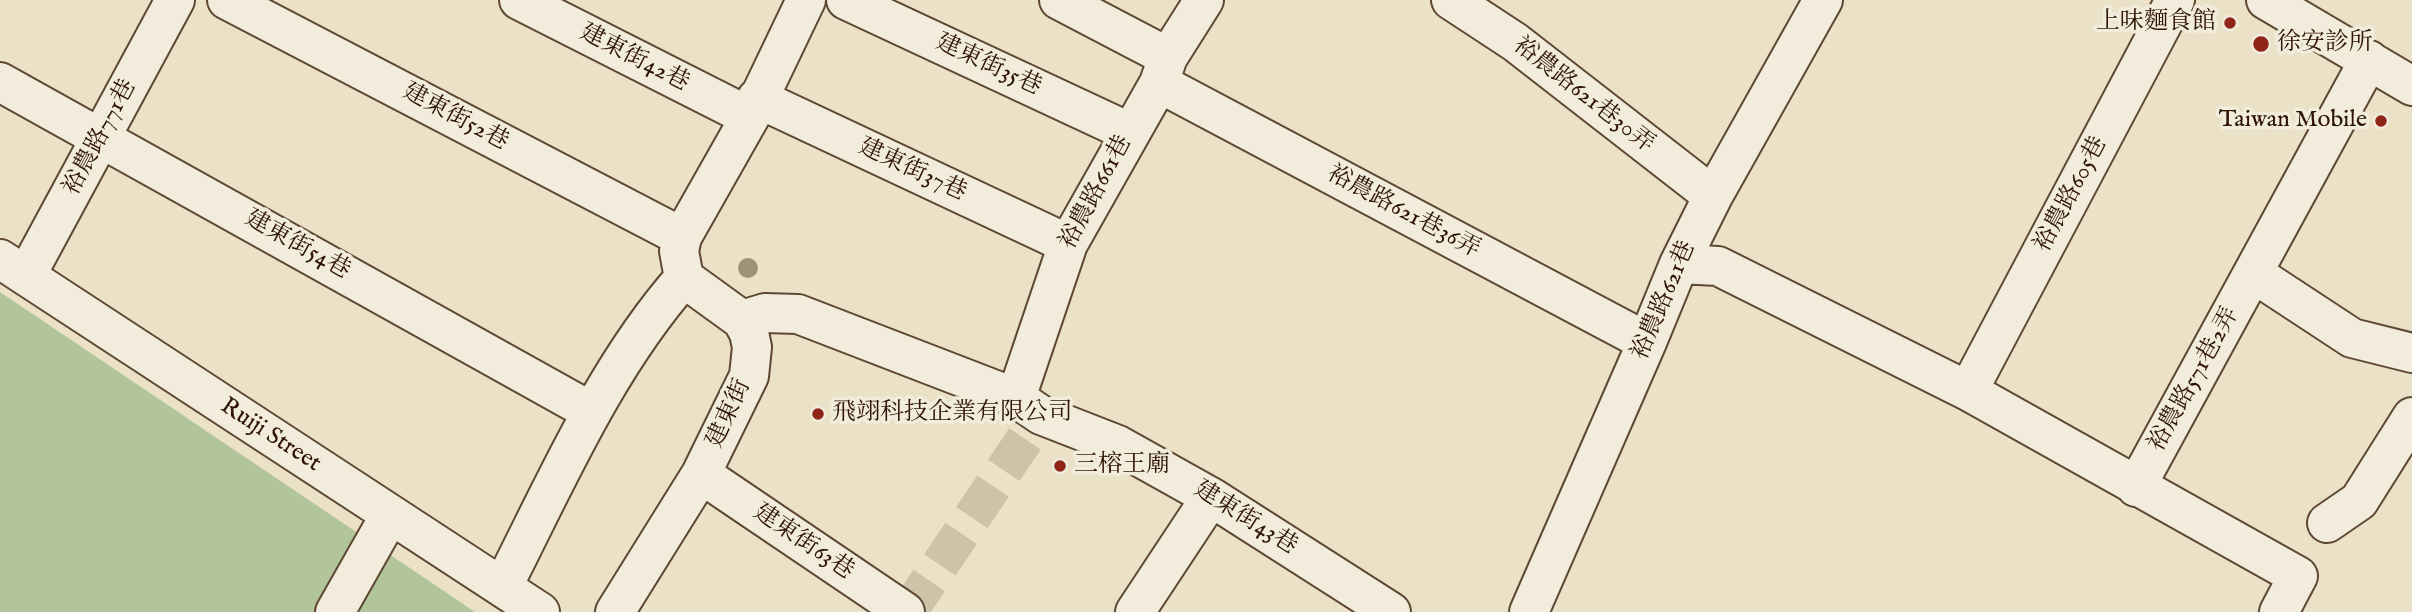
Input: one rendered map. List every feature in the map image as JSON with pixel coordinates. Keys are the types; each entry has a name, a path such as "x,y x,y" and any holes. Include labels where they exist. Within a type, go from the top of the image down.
{"street":[{"name":"裕農路771巷","path":"13,268 102,136 175,0"},
{"name":"建東街52巷","path":"227,0 682,237"},
{"name":"建東街42巷","path":"519,0 753,108"},
{"path":"742,320 684,278 679,251 682,237 753,108 806,0"},
{"name":"建東街35巷","path":"846,0 1129,132"},
{"name":"裕農路621巷36弄","path":"1059,0 1163,70 1647,342"},
{"name":"裕農路661巷","path":"1016,398 1068,244 1204,0"},
{"name":"裕農路621巷30弄","path":"1451,0 1515,42 1713,196"},
{"name":"裕農路621巷","path":"1529,612 1679,264 1713,196 1823,0"},
{"name":"裕農路605巷","path":"1968,391 2175,0"},
{"path":"2266,0 2412,86"},
{"name":"裕農路571巷2弄","path":"2136,487 2369,60"},
{"name":"建東街54巷","path":"0,82 102,136 592,412"},
{"name":"建東街37巷","path":"753,108 1068,244"},
{"path":"1679,264 1718,266 1968,391 2298,576 2279,612"},
{"name":"Ruiji Street","path":"13,268 540,612"},
{"path":"2253,273 2352,338 2412,354"},
{"path":"503,586 592,412 660,306 684,278"},
{"name":"建東街43巷","path":"742,320 765,313 798,314 1016,398 1041,415 1118,445 1211,497 1391,612"},
{"name":"建東街","path":"615,612 701,474 744,390 749,376 751,347 749,333 742,320"},
{"path":"2327,523 2359,501 2412,417"},
{"name":"建東街63巷","path":"701,474 905,612"},
{"path":"1135,612 1211,497"},
{"path":"335,612 390,515"}],"green space":[{"path":"0,292 475,612 0,612"}],"tunnel":[{"path":"908,612 1041,415"}],"place":[{"name":"上味麵食館","path":"2230,23"},
{"name":"徐安診所","path":"2261,44"},
{"name":"Taiwan Mobile","path":"2381,121"},
{"name":"飛翊科技企業有限公司","path":"818,414"},
{"name":"三榕王廟","path":"1060,466"}]}
